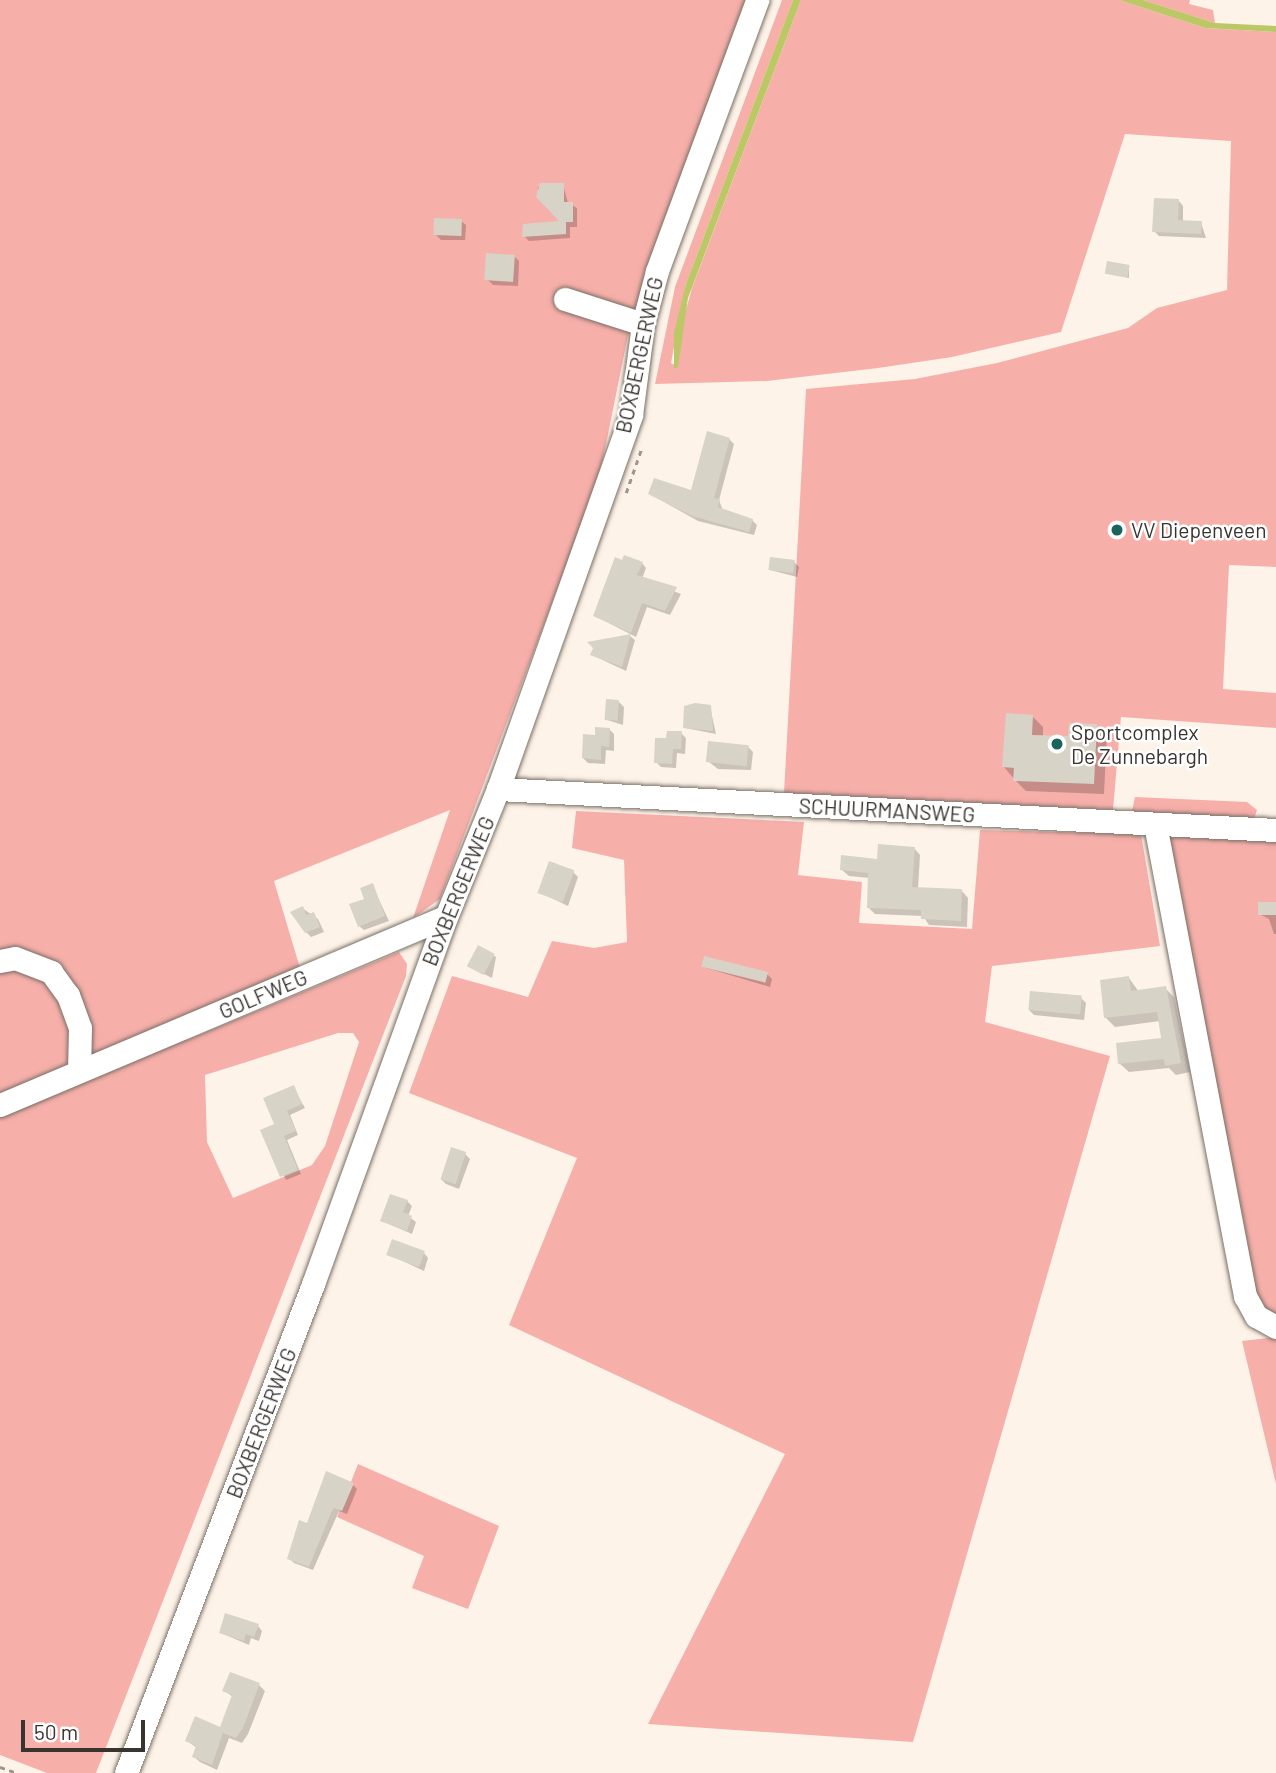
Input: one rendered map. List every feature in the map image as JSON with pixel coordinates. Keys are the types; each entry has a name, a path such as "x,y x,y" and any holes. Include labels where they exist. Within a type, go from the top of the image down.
{"street":[{"name":"BOXBERGERWEG","path":"126,1773 299,1322 446,917 499,789 631,415 643,324 657,271 757,0"},
{"path":"565,299 643,324"},
{"name":"SCHUURMANSWEG","path":"499,789 1276,830"},
{"path":"1155,824 1245,1296 1256,1315 1276,1328"},
{"name":"GOLFWEG","path":"0,1105 446,917"},
{"path":"0,961 15,958 51,972 68,995 80,1028 79,1071"}],"path":[{"path":"0,1767 17,1773"}],"shaded area":[{"path":"0,0 747,0 630,325 599,479 440,899 413,918 450,810 274,881 300,968 175,1019 187,1040 399,952 407,964 406,976 96,1773 47,1773 0,1755","holes":["338,1033 353,1033 359,1042 325,1146 312,1165 233,1198 207,1142 205,1075"]},
{"path":"782,0 793,0 686,284 671,363 678,367 679,336 692,288 801,0 1119,0 1205,28 1276,32 1276,567 1229,565 1223,689 1276,693 1276,728 1121,717 1113,810 784,793 806,389 915,379 997,363 1128,328 1157,308 1227,290 1231,141 1125,134 1061,332 952,357 878,368 767,381 655,384 675,287"},
{"path":"793,0 801,0 688,298 678,367 674,369 674,333 686,284"},
{"path":"1119,0 1143,0 1215,23 1276,26 1276,32 1205,28"},
{"path":"1143,0 1190,0 1189,4 1213,10 1215,23"},
{"path":"1135,797 1247,802 1257,810 1254,819 1132,811"},
{"path":"576,811 804,822 798,875 862,882 859,923 972,929 980,830 1141,834 1160,946 992,966 985,1022 1110,1056 913,1742 648,1724 785,1454 509,1325 577,1158 409,1093 452,976 528,997 552,941 594,948 627,942 624,860 572,848"},
{"path":"1160,835 1276,841 1276,1321 1259,1310"},
{"path":"1276,1337 1276,1484 1242,1341"},
{"path":"358,1464 499,1526 468,1609 412,1588 424,1556 337,1517"}],"building":[{"path":"540,183 564,183 564,202 573,202 573,222 566,222 566,234 522,237 523,224 559,221 536,197"},
{"path":"1154,198 1179,199 1178,220 1202,221 1201,234 1152,232"},
{"path":"434,218 462,219 461,236 433,235"},
{"path":"486,253 515,255 513,282 484,280"},
{"path":"1107,261 1130,265 1127,278 1105,274"},
{"path":"707,431 730,438 714,498 720,499 718,507 753,519 749,532 692,516 648,494 654,478 691,490"},
{"path":"624,555 643,562 637,575 677,587 665,611 642,603 631,633 593,616 615,557 622,560"},
{"path":"770,557 795,560 793,573 768,570"},
{"path":"631,634 622,667 590,655 593,648 587,642"},
{"path":"606,699 619,700 618,721 605,720"},
{"path":"695,703 711,705 713,731 683,728 684,706"},
{"path":"1006,713 1033,715 1032,735 1068,736 1069,723 1097,724 1094,784 1013,781 1014,768 1002,767"},
{"path":"595,727 610,728 609,747 601,746 601,760 582,758 583,734 595,735"},
{"path":"667,731 682,731 681,749 673,749 672,764 654,763 655,738 666,738"},
{"path":"708,741 749,745 747,766 706,762"},
{"path":"878,844 915,847 912,887 962,889 961,921 921,919 921,910 867,908 868,873 840,870 841,855 877,859"},
{"path":"549,861 574,870 563,902 537,893"},
{"path":"373,883 385,916 358,927 349,904 364,899 360,888"},
{"path":"1258,902 1276,902 1276,915 1258,915"},
{"path":"303,906 306,915 314,912 320,927 305,933 290,912"},
{"path":"478,945 495,954 484,975 467,966"},
{"path":"704,956 768,972 765,983 701,967"},
{"path":"1129,976 1131,991 1166,986 1181,1063 1165,1066 1164,1059 1118,1064 1116,1043 1161,1038 1157,1012 1104,1018 1100,980"},
{"path":"1030,991 1082,996 1080,1014 1028,1010"},
{"path":"294,1085 302,1104 287,1111 296,1131 284,1136 298,1170 280,1177 260,1130 274,1124 263,1098"},
{"path":"451,1147 466,1152 456,1184 440,1179"},
{"path":"390,1194 408,1200 403,1212 412,1216 407,1231 380,1221"},
{"path":"392,1239 425,1251 419,1267 386,1255"},
{"path":"326,1471 354,1483 342,1511 334,1508 331,1513 309,1567 287,1559 299,1520 307,1523"},
{"path":"225,1613 259,1624 254,1637 246,1634 244,1641 219,1633"},
{"path":"230,1672 260,1683 243,1728 236,1738 223,1733 212,1765 192,1757 196,1746 185,1741 195,1716 220,1727 232,1695 222,1691"}],"place":[{"name":"VV Diepenveen","path":"1117,530"},
{"name":"Sportcomplex De Zunnebargh","path":"1057,744"}]}
